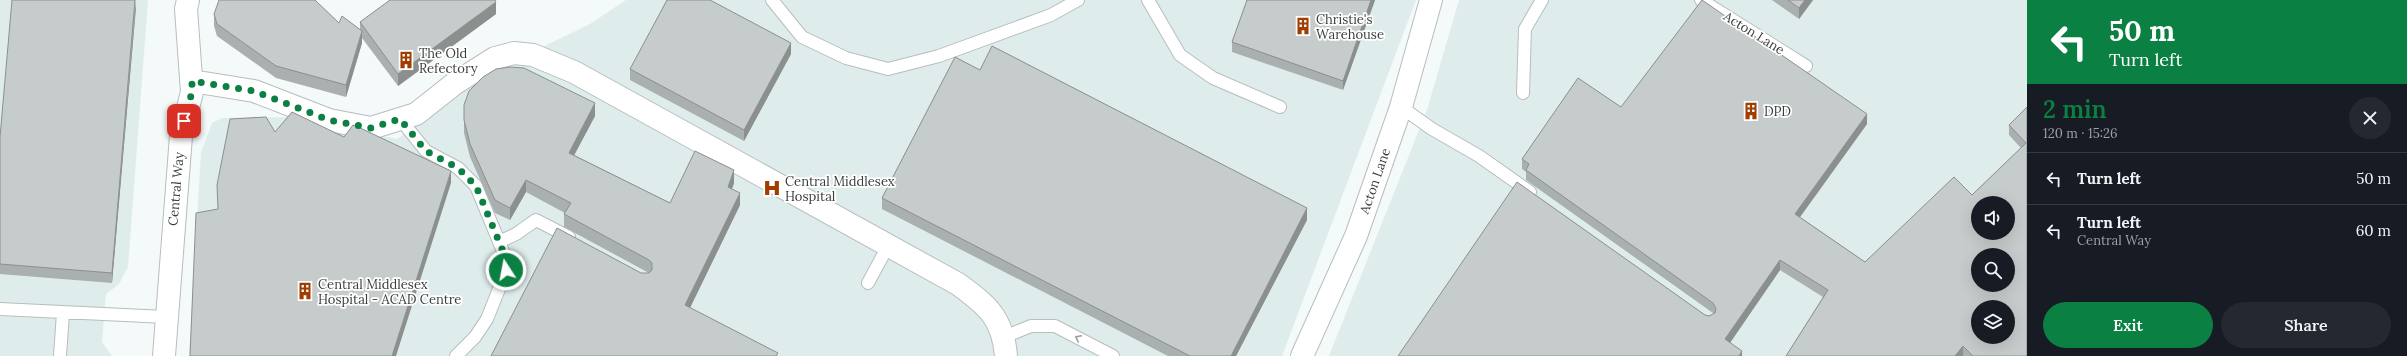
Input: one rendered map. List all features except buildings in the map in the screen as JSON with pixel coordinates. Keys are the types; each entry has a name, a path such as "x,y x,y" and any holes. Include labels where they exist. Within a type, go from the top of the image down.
{"street":[{"name":"Central Way","path":"164,356 181,136 192,92 186,9 188,0"},
{"name":"Acton Lane","path":"1302,356 1356,236 1401,107 1431,0"},
{"path":"192,81 254,91 329,120 371,128 416,114 454,84 496,58 514,54 533,55 574,72 958,284 984,303 996,320 1005,347"}],"lane":[{"path":"772,0 802,37 846,58 888,69 939,56 1051,15 1078,0"},
{"path":"1148,0 1180,55 1212,78 1280,107"},
{"path":"1523,94 1525,28 1542,0"},
{"name":"Acton Lane","path":"1701,0 1806,66"},
{"path":"1401,107 1432,129 1479,156 1543,201"},
{"path":"400,119 426,151 458,168 476,186 507,261 505,274 487,319 475,337 456,356"},
{"path":"499,242 516,234 536,220 578,243"},
{"path":"868,283 888,246"},
{"path":"0,309 166,317"},
{"path":"60,356 63,313"},
{"path":"1005,347 1031,326 1054,326 1113,356"}],"shaded area":[{"path":"0,0 148,0 128,267 119,284 106,294 102,342 112,356 0,356"},
{"name":"Central Middlesex Hospital","path":"626,0 1416,0 1282,356 189,356 201,152 212,123 222,118 303,117 397,139 491,72 590,24"},
{"path":"1459,0 2027,0 2027,356 1329,356 1427,110"}],"place":[{"name":"Christie's Warehouse","path":"1303,26"},
{"name":"The Old Refectory","path":"406,60"},
{"name":"DPD","path":"1751,111"},
{"name":"Central Middlesex Hospital","path":"772,188"},
{"name":"Central Middlesex Hospital - ACAD Centre","path":"305,291"}],"route":[{"path":"184,121 192,92 192,81 254,91 329,120 371,128 400,119 426,151 458,168 476,186 507,261 506,270"}]}
